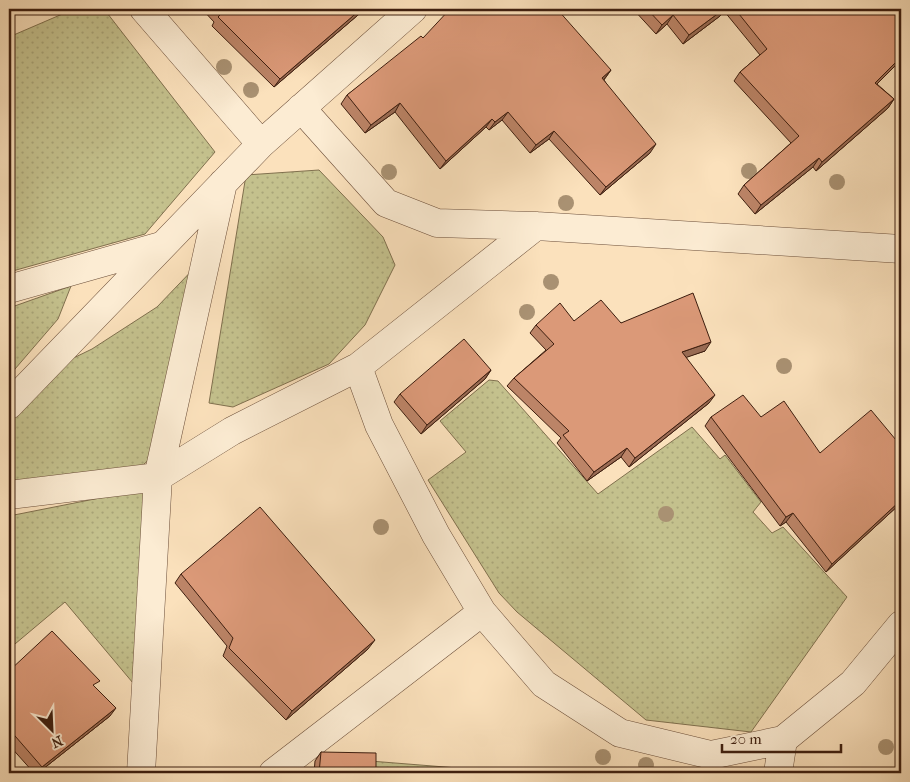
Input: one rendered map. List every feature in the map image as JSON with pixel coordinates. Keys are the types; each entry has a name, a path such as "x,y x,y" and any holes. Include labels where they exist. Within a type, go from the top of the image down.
{"street":[{"path":"144,9 261,144"},
{"path":"9,405 261,144 413,9"},
{"path":"301,108 386,203 438,223 536,226 901,249"},
{"path":"141,773 158,477 223,183"},
{"path":"9,495 158,477 232,431 358,367 536,226"},
{"path":"9,289 162,246"},
{"path":"358,367 380,425 436,534 482,612 544,684 620,733 711,755 784,740 853,683 901,625"},
{"path":"273,773 482,612"},
{"path":"778,773 784,740"}],"shaded area":[{"path":"74,9 104,9 215,152 145,234 9,272 9,37"},
{"path":"319,170 383,237 395,265 365,325 329,364 233,407 209,403 246,175"},
{"path":"201,261 151,458 137,470 9,487 9,413 57,366 92,349 157,307"},
{"path":"71,286 58,319 9,376 9,308"},
{"path":"489,380 498,381 598,494 692,427 720,459 725,455 761,502 753,512 772,533 783,527 847,597 751,732 646,720 517,612 499,593 428,480 466,452 440,421"},
{"path":"145,489 133,683 65,602 9,649 9,516"},
{"path":"370,761 520,773 370,773"}],"building":[{"path":"216,9 361,9 280,79 218,17 221,14"},
{"path":"450,9 557,9 611,70 602,78 656,144 606,187 554,131 536,145 508,112 495,122 492,119 446,161 400,103 371,125 347,95 421,36 423,38"},
{"path":"647,9 724,9 689,35 673,15 662,25"},
{"path":"735,9 901,9 901,57 875,83 894,99 822,162 819,158 761,205 744,185 799,136 740,72 767,49"},
{"path":"693,293 711,342 682,352 715,395 635,458 627,448 594,472 563,435 569,431 514,378 554,344 536,325 560,303 574,321 601,300 621,323"},
{"path":"464,339 491,370 427,425 400,394"},
{"path":"743,395 761,417 784,401 820,453 871,410 901,446 901,500 832,564 793,513 786,517 711,417"},
{"path":"260,507 375,640 292,711 229,648 233,638 181,574"},
{"path":"52,631 100,681 93,685 116,708 42,767 9,729 9,671"},
{"path":"321,752 376,753 376,773 319,773"}]}
